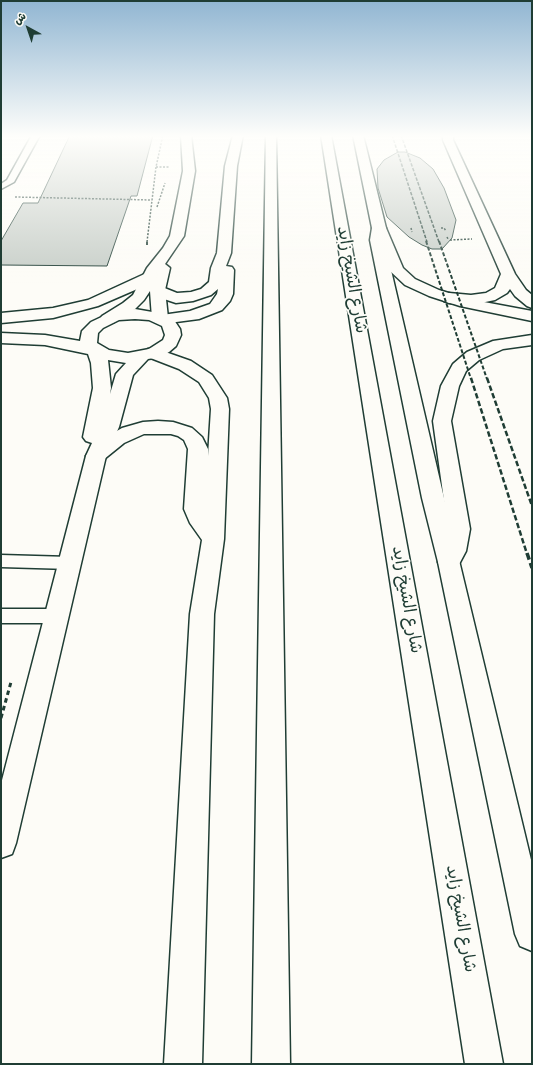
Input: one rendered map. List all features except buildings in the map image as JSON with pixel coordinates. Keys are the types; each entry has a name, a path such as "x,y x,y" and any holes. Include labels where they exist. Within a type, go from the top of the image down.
{"main road":[{"path":"96,456 94,447 94,429 102,388 101,369 95,351 89,344 88,338 90,331 135,302 142,292 151,275 174,242 180,229 187,185"},
{"path":"1,318 48,323 107,320 135,314 160,318 193,316 211,310 222,301 225,294 227,269 224,253 229,185"},
{"path":"270,185 271,1064"},
{"name":"شارع الشيخ زايد","path":"334,185 484,1064"},
{"path":"369,185 378,228 377,240 433,498 449,562 532,934"},
{"path":"468,185 508,274 520,293 532,303"},
{"path":"378,228 383,236 392,264 402,276 420,287 449,298 482,307 532,316"},
{"path":"158,290 166,295 176,298 193,296 206,292 216,283 218,268 224,253"},
{"path":"1,843 96,456 109,427 125,374 147,355 163,348 170,342 173,336 172,329 160,318 158,290 163,268 163,257"},
{"path":"449,298 471,300 490,297 502,290 508,274"},
{"path":"1,318 46,314 87,305 111,297 151,275"},
{"path":"1,338 45,340 95,351 116,358 147,355 196,372 206,379 218,398 220,409 213,539 202,614 183,1064"},
{"path":"449,562 455,551 459,529 442,421 448,392 459,368 473,356 499,345 532,340"},
{"path":"96,456 117,439 129,432 143,428 173,428 185,432 192,437 198,449 195,508 201,523 213,539"}],"lane":[{"path":"1,561 70,563"},
{"path":"1,616 57,616"}],"path":[{"path":"146,252 154,185"},
{"path":"157,208 164,185"},
{"path":"9,197 153,200"},
{"path":"411,228 412,232"},
{"path":"441,228 444,228 446,231"},
{"path":"1,718 13,674"}],"railway":[{"path":"408,185 427,242"},
{"path":"419,185 439,242"},
{"path":"426,241 471,379"},
{"path":"439,241 487,379"},
{"path":"471,378 527,554"},
{"path":"487,378 532,506"},
{"path":"527,553 532,568"}]}
